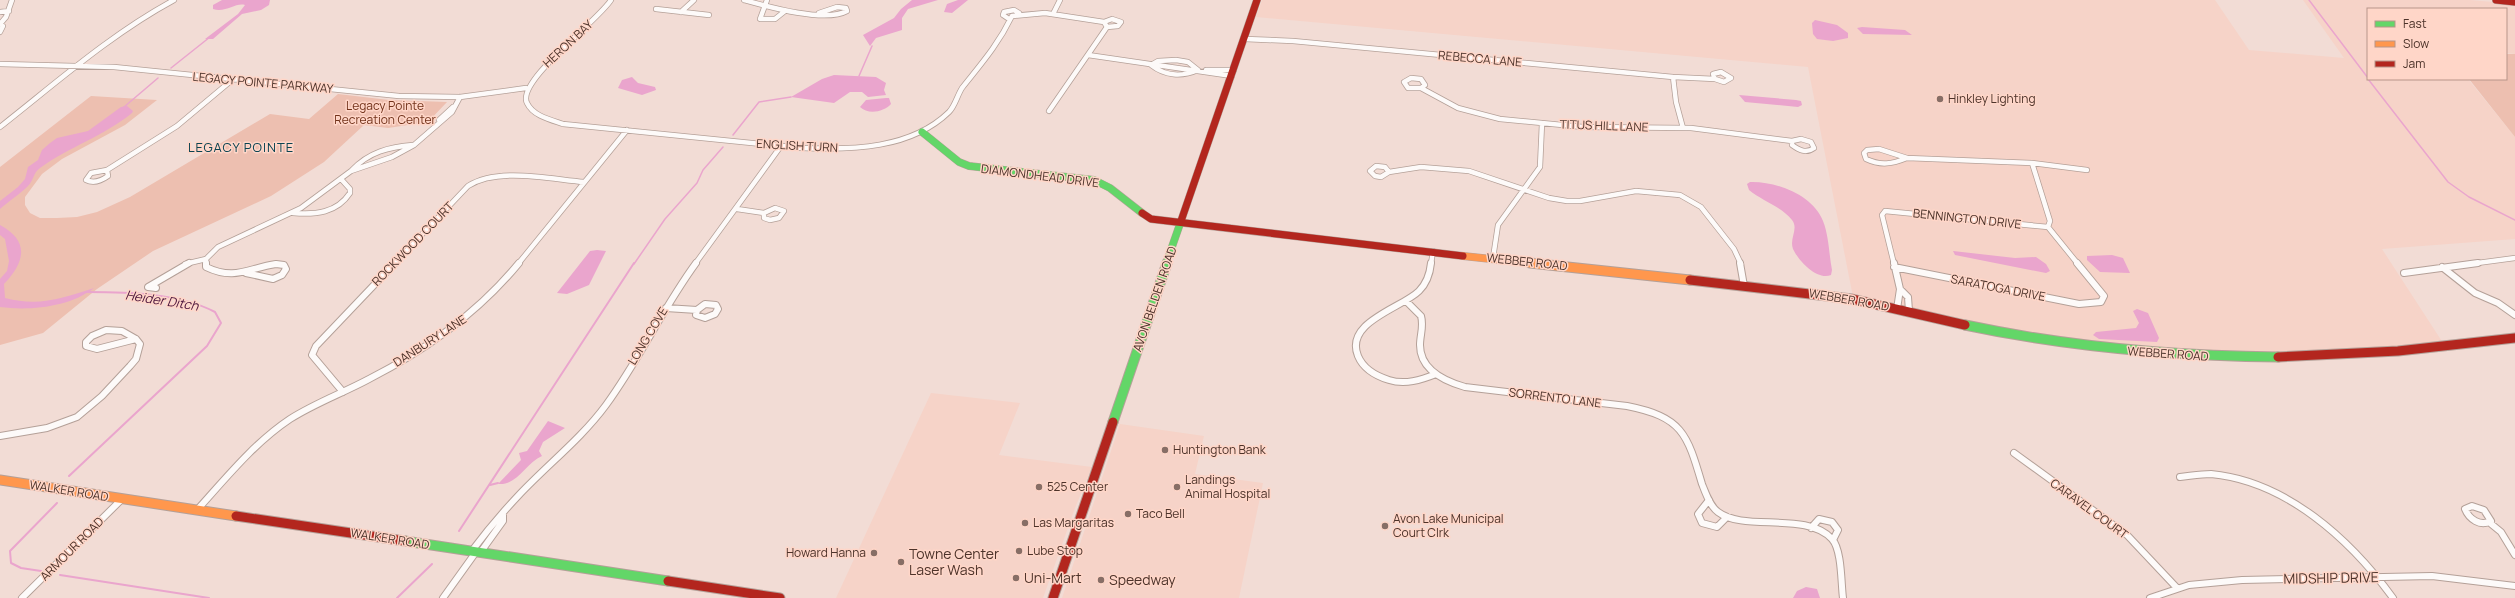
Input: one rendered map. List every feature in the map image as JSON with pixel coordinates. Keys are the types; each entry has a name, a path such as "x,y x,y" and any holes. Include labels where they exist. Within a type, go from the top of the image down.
{"street":[{"path":"0,32 3,26 0,24 9,11 12,0"},
{"path":"0,127 148,14 174,0"},
{"name":"HERON BAY","path":"526,88 540,70 604,11 611,0"},
{"path":"681,12 694,0"},
{"path":"744,0 764,7 784,11 819,13 838,16 847,11 846,8 840,6 819,13"},
{"path":"766,0 760,16 765,20 775,19 784,11"},
{"path":"1052,14 1060,0"},
{"name":"AVON BELDEN ROAD","path":"1053,598 1257,0"},
{"path":"2496,0 2515,2"},
{"path":"656,9 709,15"},
{"name":"ENGLISH TURN","path":"526,88 526,101 529,108 540,118 563,124 815,149 859,147 897,140 922,132 950,111 961,90 999,42 1008,19 1003,15 1004,12 1014,10 1019,14"},
{"path":"0,12 9,11"},
{"path":"1008,19 1019,14 1052,14 1106,24 1069,88 1049,111"},
{"name":"REBECCA LANE","path":"1244,39 1293,41 1673,77 1715,79"},
{"path":"1088,55 1150,65 1156,69 1172,74 1184,75 1198,70 1233,73"},
{"path":"1150,65 1158,61 1176,60 1188,62 1198,70"},
{"name":"LEGACY POINTE PARKWAY","path":"0,64 80,65 232,80 295,84 391,95 460,97 526,88"},
{"path":"1673,77 1676,102 1684,128"},
{"path":"107,170 177,126 232,80"},
{"name":"TITUS HILL LANE","path":"1421,88 1448,104 1478,114 1542,123 1596,128 1684,128 1759,135 1792,141"},
{"path":"156,288 148,287 185,264 206,259 218,247 293,213 351,172 392,157 414,145 452,112 453,107 460,97"},
{"path":"1493,258 1497,228 1540,167 1542,123"},
{"name":"DANBURY LANE","path":"197,510 273,431 297,414 386,370 455,325 483,304 503,283 627,130"},
{"name":"DIAMONDHEAD DRIVE","path":"922,132 959,162 969,166 1094,180 1108,185 1138,212 1151,218 1181,223"},
{"path":"351,172 358,163 374,153 390,148 414,145"},
{"name":"LONG COVE","path":"443,598 475,552 503,521 503,515 517,497 581,436 607,404 696,260 737,209 781,146"},
{"path":"1907,158 1894,164 1879,165 1866,159 1864,153 1867,150 1879,149 1907,158 2032,163 2087,170"},
{"path":"2032,163 2050,221 2048,228"},
{"path":"1389,172 1421,167 1463,170 1549,198 1567,201 1588,200 1636,191 1666,192 1687,198 1704,211 1734,249 1741,265 1744,286"},
{"name":"ROCKWOOD COURT","path":"343,392 314,359 312,355 316,346 468,186 479,179 496,175 584,182"},
{"path":"293,213 317,214 335,208 350,193 350,189 341,178"},
{"path":"737,209 764,213"},
{"name":"BENNINGTON DRIVE","path":"1894,267 1882,215 1885,211 2048,228"},
{"name":"WEBBER ROAD","path":"1181,223 1841,297 2049,342 2202,356 2292,357 2385,354 2515,338"},
{"name":"SARATOGA DRIVE","path":"1894,267 2079,304 2101,302 2104,296 2048,228"},
{"path":"1433,252 1427,280 1419,291 1406,301 1385,312 1365,327 1358,341 1359,356 1370,371 1389,380 1412,382 1436,374"},
{"path":"2404,273 2515,258"},
{"path":"206,259 206,267 213,271 235,274 246,273 274,264 281,264 286,269 280,276 267,280 246,273"},
{"path":"1894,267 1900,289 1897,309"},
{"path":"2442,267 2475,293 2498,303 2515,315"},
{"path":"1900,289 1908,297 1909,311"},
{"name":"SORRENTO LANE","path":"1406,301 1421,317 1421,354 1425,363 1436,374 1465,387 1638,408 1658,414 1676,425 1688,439 1708,500 1714,509 1727,517 1811,528 1823,531 1833,540"},
{"path":"666,308 697,310"},
{"path":"0,436 62,424 89,409 136,359 140,344 137,338 122,331 108,330 95,334 85,344 87,348 97,349 137,338"},
{"name":"CARAVEL COURT","path":"2014,453 2127,535 2177,588"},
{"path":"2180,477 2198,474 2223,476 2262,489 2288,501 2314,517 2346,542 2379,577 2393,598"},
{"name":"WALKER ROAD","path":"0,480 780,598"},
{"name":"ARMOUR ROAD","path":"22,598 122,499"},
{"path":"1708,500 1698,514 1702,523 1716,527 1721,525 1727,517"},
{"path":"1811,528 1817,520 1831,521 1838,530 1833,540 1843,598"},
{"path":"2490,523 2500,532 2515,555"},
{"name":"MIDSHIP DRIVE","path":"2150,598 2177,588 2216,581 2432,576 2515,586"}],"shaded area":[{"path":"222,0 270,0 269,5 261,10 242,14 213,39 205,39 238,14 245,5 242,4 222,10 213,9 213,5"},
{"path":"912,0 938,0 908,9 902,18 902,30 876,38 870,46 863,35 894,18 901,9"},
{"path":"958,0 968,0 952,13 944,12 947,4"},
{"path":"1262,0 2215,0 2249,50 2344,58 2303,0 2470,0 2515,4 2515,54 2507,53 2507,8 2367,8 2367,80 2469,80 2515,137 2515,239 2382,249 2445,346 2252,356 2079,345 1853,297 1808,67 1256,17"},
{"path":"1815,20 1837,25 1848,33 1848,38 1833,41 1817,39 1813,34 1812,23"},
{"path":"1862,27 1905,30 1912,35 1863,34 1857,28"},
{"path":"834,75 876,77 886,83 884,90 886,95 868,97 862,92 850,92 834,103 791,97 822,79"},
{"path":"632,77 638,83 655,87 656,90 642,95 618,88 622,80"},
{"path":"1739,95 1796,100 1801,101 1802,105 1798,107 1745,102"},
{"path":"889,98 891,104 880,111 871,112 860,107 866,100"},
{"path":"127,106 133,111 132,113 110,128 40,168 28,186 0,209 0,201 18,187 25,179 28,167 38,160 42,150 50,143 57,138 88,131 121,107"},
{"path":"1750,182 1771,184 1792,191 1811,204 1818,212 1827,233 1832,270 1831,275 1820,275 1814,272 1799,259 1795,254 1792,245 1795,227 1794,223 1788,215 1749,190 1747,184"},
{"path":"0,225 10,231 16,238 20,245 21,252 20,260 16,268 4,284 5,298 29,302 51,300 94,288 73,300 49,306 37,308 0,307 0,279 7,271 9,261 5,239 0,235"},
{"path":"590,251 606,251 589,285 567,294 557,293"},
{"path":"1953,251 2015,258 2036,257 2046,264 2050,271 2046,273 1955,255"},
{"path":"2112,255 2123,258 2130,273 2100,272 2087,260 2087,256"},
{"path":"2137,309 2148,313 2159,338 2157,342 2099,339 2093,335 2096,332 2136,328 2139,323 2133,311"},
{"path":"931,393 1020,403 999,455 1092,467 1075,508 1043,598 836,598"},
{"path":"548,421 565,428 543,442 539,451 542,456 536,459 516,478 505,484 498,484 521,460 519,453 527,451"},
{"path":"1120,424 1204,436 1195,474 1263,483 1239,598 1062,598"},
{"path":"1806,587 1817,589 1820,598 1793,598 1797,591"}],"green space":[{"path":"2507,54 2515,54 2515,137 2470,80 2507,80"},
{"name":"Legacy Pointe Recreation Center","path":"338,94 389,100 447,102 428,122 388,128 364,125 324,162 271,196 153,251 97,289 43,333 0,345 0,167 91,96 157,100 125,125 62,159 42,174 25,197 25,205 30,213 40,218 77,217 97,212 130,197 270,114 309,119"}],"waterway":[{"path":"2309,0 2367,77"},
{"name":"Heider Ditch","path":"171,68 210,37"},
{"path":"859,76 872,46"},
{"name":"Heider Ditch","path":"124,107 158,78"},
{"path":"2369,80 2448,182 2469,197 2515,220"},
{"path":"733,135 759,102 791,97"},
{"path":"634,264 665,219 697,183 703,170 723,147"},
{"path":"459,531 634,263"},
{"name":"Heider Ditch","path":"69,476 207,346 221,323 215,312 201,306 169,297 136,293 87,292"},
{"path":"490,485 498,483"},
{"name":"Heider Ditch","path":"41,571 21,568 11,563 10,551 57,503"},
{"path":"397,598 432,564"},
{"name":"Heider Ditch","path":"60,575 209,598"}],"traffic: fast":[{"path":"922,132 959,162 969,166 1094,180 1110,188 1142,213"},
{"path":"1113,422 1181,221"},
{"path":"1965,325 2042,340 2120,350 2238,357 2278,357"},
{"path":"405,541 668,581"}],"traffic: slow":[{"path":"1463,256 1690,280"},
{"path":"0,480 236,516"}],"traffic: jam":[{"path":"1181,221 1257,0"},
{"path":"2496,0 2515,2"},
{"path":"1142,213 1151,219 1463,256"},
{"path":"1690,280 1852,299 1965,325"},
{"path":"2278,357 2398,351 2515,338"},
{"path":"1053,598 1113,422"},
{"path":"236,516 405,541"},
{"path":"668,581 780,598"}],"place":[{"name":"Hinkley Lighting","path":"1940,99"},
{"name":"Huntington Bank","path":"1165,450"},
{"name":"525 Center","path":"1039,487"},
{"name":"Landings Animal Hospital","path":"1177,487"},
{"name":"Taco Bell","path":"1128,514"},
{"name":"Las Margaritas","path":"1025,523"},
{"name":"Avon Lake Municipal Court Clrk","path":"1385,526"},
{"name":"Lube Stop","path":"1019,551"},
{"name":"Howard Hanna","path":"874,553"},
{"name":"Towne Center Laser Wash","path":"901,562"},
{"name":"Uni-Mart","path":"1016,578"},
{"name":"Speedway","path":"1101,580"}],"district":[{"name":"LEGACY POINTE","path":"241,147"}]}
